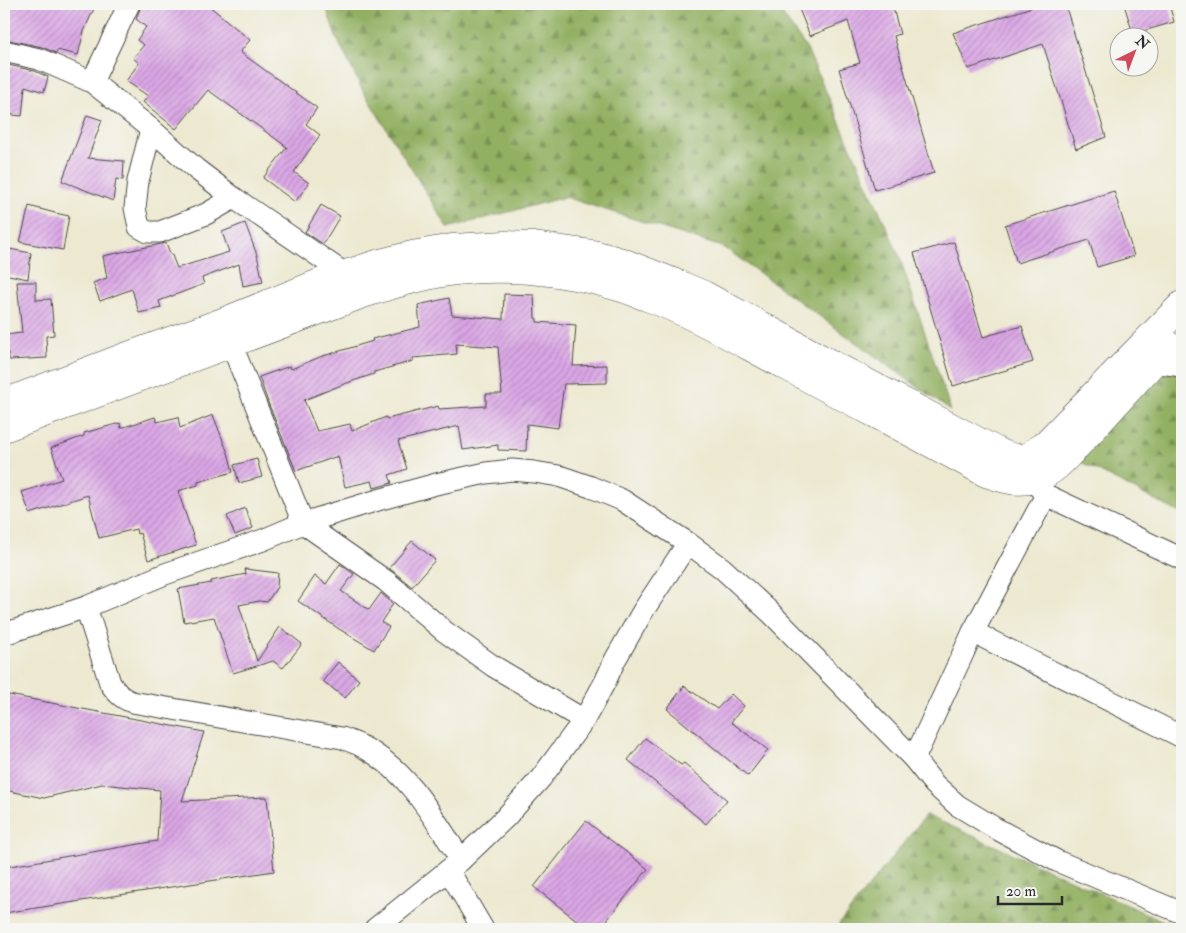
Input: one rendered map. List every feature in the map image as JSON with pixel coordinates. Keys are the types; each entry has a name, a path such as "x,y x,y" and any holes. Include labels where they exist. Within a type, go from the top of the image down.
{"main road":[{"path":"4,428 231,343 354,284 398,258 452,248 505,245 534,246 600,256 648,272 704,295 1002,454 1014,458 1027,458 1047,444 1182,305"},
{"path":"4,403 223,322 312,286 392,284 454,271 480,269 548,272 588,278 648,297 690,316 986,473 1039,487 1044,475 1056,466 1099,422 1152,362 1182,332"}],"street":[{"path":"92,82 129,4"},
{"path":"4,51 39,59 92,82 151,129 196,169 354,284"},
{"path":"151,129 138,181 135,208 139,227 148,232 160,232 206,214 234,198"},
{"path":"231,343 303,524 386,581 444,631 493,666 584,720"},
{"path":"1152,362 1182,366"},
{"path":"4,634 86,607 165,574 303,524 436,484 486,473 512,470 558,476 622,500 688,543 722,568 771,613 914,759 934,784 957,805 995,828 1057,860 1182,913"},
{"path":"914,759 1039,487 1182,559"},
{"path":"375,929 455,865 505,818 541,778 584,720 615,660 643,612 688,543"},
{"path":"86,607 110,683 114,690 124,699 132,702 342,738 364,747 384,761 413,789 455,865 483,929"},
{"path":"973,632 1182,737"}],"green space":[{"path":"325,4 775,4 807,49 899,255 951,411 725,248 565,197 448,228 363,91 336,37"},
{"path":"1182,337 1182,514 1073,458"},
{"path":"926,815 1181,929 835,929"}],"building":[{"path":"6,4 96,4 84,31 78,55 57,50 56,53 42,47 4,39"},
{"path":"141,4 207,4 250,40 240,52 317,108 306,124 320,135 294,172 309,183 295,202 263,178 287,147 208,90 176,129 143,102 148,96 126,81 139,63 133,58 144,45 137,40 146,27 136,19"},
{"path":"797,4 892,4 900,34 894,36 934,173 875,190 839,69 860,63 848,21 810,36"},
{"path":"1031,4 1065,4 1106,137 1076,149 1043,44 968,69 953,33 1032,7"},
{"path":"1124,4 1169,4 1174,22 1154,28 1131,28"},
{"path":"4,64 35,71 48,77 44,92 25,86 22,116 4,114"},
{"path":"87,115 102,120 88,158 124,161 123,180 116,179 113,201 62,181"},
{"path":"1114,191 1134,256 1097,267 1089,240 1017,263 1005,225"},
{"path":"321,205 340,216 323,244 305,232"},
{"path":"29,206 69,216 63,250 20,242"},
{"path":"245,223 257,255 263,282 243,286 239,264 202,278 204,284 159,301 161,308 139,313 132,289 100,301 93,283 107,278 103,256 166,243 177,268 229,252 222,232"},
{"path":"954,242 983,337 1022,326 1033,362 953,386 914,253"},
{"path":"4,248 31,253 28,279 4,274"},
{"path":"17,282 36,282 36,300 51,299 54,335 46,336 47,358 9,360 5,335 22,333"},
{"path":"504,294 534,295 535,318 537,322 576,325 573,366 607,365 607,383 564,384 558,428 527,424 526,451 498,450 498,445 463,450 459,426 398,441 407,469 389,475 392,483 374,488 372,481 345,487 338,456 296,471 259,377 290,366 291,369 320,357 373,341 372,339 420,327 418,305 449,298 452,315 503,319","holes":["456,344 498,347 502,394 486,394 486,406 439,409 438,406 387,419 386,417 352,431 350,424 317,431 304,400 374,374 374,372 413,361 413,358 457,354"]},
{"path":"213,415 229,456 233,472 198,482 198,485 178,491 196,545 148,560 140,533 137,534 136,529 99,538 88,495 30,514 22,492 62,479 51,448 84,436 84,433 120,423 121,428 155,417 157,422 178,417 180,428"},
{"path":"257,459 262,477 239,483 234,465"},
{"path":"245,508 253,528 235,535 227,516"},
{"path":"412,541 435,560 412,587 389,568"},
{"path":"340,564 354,574 341,591 369,610 381,593 393,604 381,622 389,627 374,650 298,601 315,576 326,584"},
{"path":"245,569 278,573 277,587 267,602 259,601 239,605 257,661 280,627 302,644 283,668 273,661 233,673 214,617 184,622 178,589 246,574"},
{"path":"338,662 359,680 345,698 323,681"},
{"path":"684,686 717,709 731,694 744,706 731,722 768,750 748,776 667,709"},
{"path":"4,694 204,732 182,801 267,797 274,871 4,913 4,867 157,841 160,790 102,784 44,798 4,790"},
{"path":"645,738 681,765 684,763 727,800 706,824 628,760"},
{"path":"586,821 648,869 600,929 588,929 534,887"}]}
